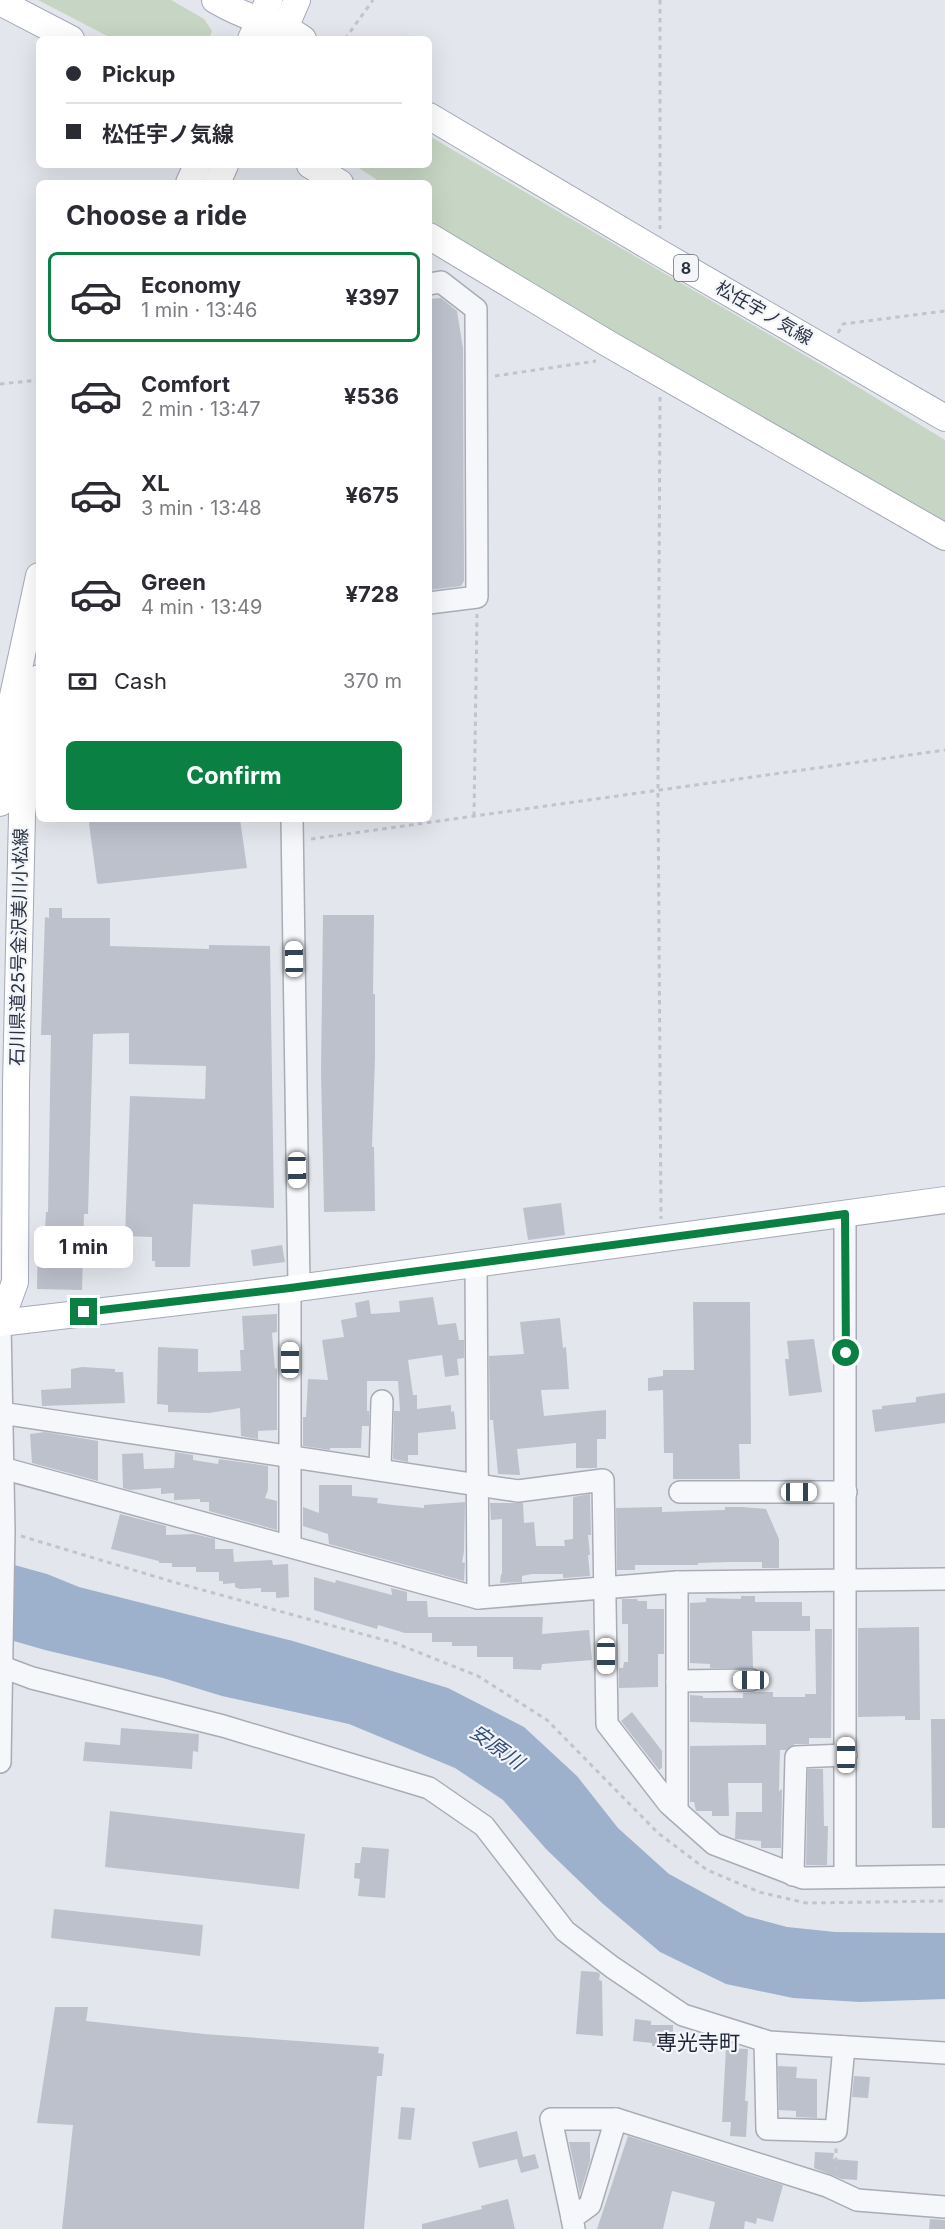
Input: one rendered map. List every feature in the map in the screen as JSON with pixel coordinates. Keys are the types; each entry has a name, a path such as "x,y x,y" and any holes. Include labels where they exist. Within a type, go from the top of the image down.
{"main road":[{"path":"215,0 289,35 297,0"},
{"path":"0,2 65,36"},
{"name":"松任宇ノ気線","path":"432,118 945,418"},
{"path":"315,168 335,180"},
{"path":"432,238 608,343 945,537"},
{"name":"石川県道25号金沢美川小松線","path":"0,803 11,705 36,590"},
{"name":"石川県道25号金沢美川小松線","path":"0,1323 15,1282 15,1084 22,814 36,702"},
{"path":"0,1323 294,1288 945,1200"}],"street":[{"path":"432,284 441,282 476,309 477,378 477,597 432,603"},
{"path":"290,1546 289,1455 294,1288 292,822"},
{"path":"845,1214 845,1877"},
{"path":"476,1264 478,1598"},
{"path":"0,1323 4,1531 0,1762"},
{"path":"380,1469 382,1401"},
{"path":"1,1413 518,1491 603,1480 607,1724 669,1804 714,1844 803,1878 945,1876"},
{"path":"2,1468 478,1598 677,1582 945,1579"},
{"path":"680,1492 846,1492"},
{"path":"677,1582 677,1811"},
{"path":"1,1661 32,1678 223,1726 429,1788 484,1826 566,1931 612,1968 683,2015 765,2041 945,2053"},
{"path":"677,1681 751,1680"},
{"path":"793,1875 796,1757 846,1755"},
{"path":"765,2041 767,2128 836,2131 844,2047"},
{"path":"573,2223 551,2119 616,2119 834,2189 857,2200 945,2207"},
{"path":"573,2223 590,2205 616,2119"}],"path":[{"path":"347,36 373,0"},
{"path":"660,0 660,253"},
{"path":"828,349 843,324 945,311"},
{"path":"477,378 598,361 608,343"},
{"path":"660,372 658,789 662,1238"},
{"path":"0,384 36,380"},
{"path":"474,816 477,597"},
{"path":"432,822 945,750"},
{"path":"292,841 430,822"},
{"path":"4,1531 170,1581 395,1643 478,1676 547,1720 658,1833 707,1870 759,1892 806,1903 945,1901"},
{"path":"834,2189 837,2162 836,2131"}],"green space":[{"path":"38,0 171,0 204,19 212,31 210,36 107,36"},
{"path":"432,138 830,370 945,440 945,523 829,458 448,234 432,221 432,180 377,180 359,168 432,168"}],"water":[{"name":"安原川","path":"0,1561 47,1574 79,1587 293,1641 448,1688 524,1727 577,1776 618,1828 669,1874 746,1916 787,1927 835,1932 945,1933 945,1999 860,2002 793,1998 726,1984 660,1952 602,1903 546,1849 503,1800 455,1768 349,1724 222,1696 163,1678 0,1637"}],"building":[{"path":"441,298 457,311 463,348 464,581 461,586 432,590 432,299"},
{"path":"240,822 247,868 99,884 97,883 89,823"},
{"path":"49,908 62,908 62,918 110,918 110,946 209,949 209,945 270,946 274,1208 193,1204 190,1267 155,1267 155,1261 152,1261 152,1237 125,1236 130,1096 205,1099 206,1066 129,1064 129,1033 93,1034 88,1214 84,1214 82,1290 37,1289 38,1230 45,1230 46,1212 48,1212 51,1035 41,1035 45,917 49,918"},
{"path":"323,915 374,915 375,1057 372,1147 374,1147 375,1211 324,1212 321,1072"},
{"path":"561,1203 565,1235 528,1240 523,1208"},
{"path":"282,1245 285,1262 253,1266 251,1250"},
{"path":"433,1297 438,1325 456,1323 459,1340 464,1340 464,1358 457,1359 459,1375 445,1377 442,1355 408,1360 413,1395 417,1395 417,1409 451,1405 456,1429 418,1433 418,1455 408,1455 408,1462 393,1459 394,1411 400,1411 398,1381 367,1381 369,1426 362,1426 361,1448 330,1448 330,1450 303,1446 303,1417 306,1417 308,1379 328,1380 322,1340 344,1337 341,1320 357,1317 355,1303 369,1300 371,1314 400,1312 399,1301"},
{"path":"693,1302 750,1302 751,1444 739,1444 740,1479 673,1479 673,1453 664,1453 663,1390 648,1391 648,1378 663,1376 663,1370 694,1370"},
{"path":"277,1314 277,1332 272,1333 275,1369 277,1368 277,1430 258,1431 258,1439 241,1436 240,1408 209,1413 168,1412 168,1405 157,1404 158,1347 198,1349 198,1372 241,1371 240,1350 244,1350 242,1316"},
{"path":"560,1318 563,1348 566,1347 569,1389 541,1390 544,1416 606,1410 606,1439 597,1439 597,1468 576,1468 576,1443 517,1449 520,1475 498,1474 493,1420 490,1420 489,1356 524,1354 520,1322"},
{"path":"814,1339 822,1392 789,1396 785,1359 789,1359 787,1341"},
{"path":"82,1367 115,1369 115,1372 123,1372 125,1403 42,1406 41,1390 71,1388 71,1369"},
{"path":"945,1393 945,1423 875,1432 872,1410 882,1409 882,1406 916,1402 916,1397"},
{"path":"45,1432 98,1441 98,1481 32,1463 30,1434"},
{"path":"175,1452 193,1455 193,1460 218,1464 219,1459 268,1466 268,1490 265,1498 277,1501 277,1530 209,1511 209,1502 200,1502 200,1499 174,1500 174,1493 161,1494 161,1488 130,1490 123,1488 122,1454 143,1453 144,1469 174,1468"},
{"path":"319,1485 352,1485 352,1496 378,1498 377,1503 393,1505 424,1508 424,1505 465,1502 462,1562 465,1563 464,1581 329,1544 328,1534 303,1526 303,1507 319,1513"},
{"path":"590,1494 591,1535 588,1535 590,1555 588,1555 590,1576 563,1578 563,1574 532,1574 522,1576 522,1582 500,1583 502,1519 491,1520 490,1503 523,1503 524,1523 534,1522 536,1546 565,1546 564,1540 573,1539 573,1497"},
{"path":"662,1507 662,1512 725,1510 725,1507 766,1509 779,1539 779,1568 762,1568 762,1562 729,1562 698,1563 698,1565 635,1565 635,1570 617,1570 616,1508"},
{"path":"120,1514 166,1526 166,1535 194,1534 215,1539 215,1549 233,1549 234,1562 272,1560 273,1565 288,1564 289,1597 276,1598 276,1592 261,1592 261,1588 240,1589 235,1587 235,1583 223,1584 223,1581 219,1581 219,1572 196,1572 196,1567 172,1567 172,1563 159,1563 159,1561 111,1549"},
{"path":"314,1577 335,1583 336,1580 392,1595 391,1588 407,1592 407,1601 427,1601 428,1617 543,1617 542,1634 589,1630 592,1660 542,1664 541,1670 513,1669 513,1657 477,1657 477,1646 452,1646 452,1642 432,1642 432,1633 405,1633 378,1625 377,1629 314,1610"},
{"path":"741,1596 755,1596 755,1602 802,1602 802,1616 810,1616 810,1631 752,1631 753,1668 710,1668 710,1664 690,1663 690,1603 706,1602 706,1598 741,1599"},
{"path":"622,1599 647,1601 647,1609 664,1609 664,1654 658,1654 658,1687 619,1688 619,1668 623,1668 624,1662 628,1662 628,1624 622,1624"},
{"path":"919,1627 920,1720 905,1720 905,1716 858,1717 858,1628"},
{"path":"815,1629 832,1629 831,1738 809,1738 809,1744 795,1744 786,1750 780,1750 781,1848 761,1848 761,1841 735,1839 736,1812 762,1812 762,1783 728,1783 729,1816 712,1816 712,1811 696,1811 694,1802 690,1802 690,1746 766,1745 766,1724 690,1722 690,1695 703,1696 703,1698 743,1698 743,1693 753,1692 773,1692 773,1697 805,1697 805,1694 816,1694"},
{"path":"632,1712 662,1751 662,1768 659,1770 621,1721"},
{"path":"931,1719 945,1719 945,1828 932,1828"},
{"path":"121,1728 199,1734 198,1752 193,1751 192,1769 83,1761 85,1742 120,1745"},
{"path":"808,1769 823,1769 824,1826 828,1826 827,1865 806,1865"},
{"path":"110,1811 305,1834 299,1889 105,1867"},
{"path":"362,1847 389,1849 385,1898 358,1896 360,1879 354,1878 355,1863 360,1863"},
{"path":"54,1909 203,1925 200,1956 51,1938"},
{"path":"581,1971 600,1974 603,2036 576,2034"},
{"path":"55,2007 88,2007 86,2021 204,2034 379,2047 378,2053 384,2054 382,2076 377,2076 364,2229 62,2229 73,2125 37,2123"},
{"path":"635,2019 651,2021 651,2025 673,2025 673,2047 652,2046 652,2043 633,2041"},
{"path":"726,2048 748,2049 745,2101 748,2101 746,2137 730,2136 731,2122 722,2122"},
{"path":"778,2066 797,2067 796,2078 817,2079 817,2118 796,2117 796,2111 779,2110"},
{"path":"854,2076 870,2077 868,2098 852,2097"},
{"path":"401,2107 415,2108 411,2140 398,2139"},
{"path":"517,2131 523,2157 535,2154 539,2168 521,2173 517,2159 479,2168 472,2142"},
{"path":"628,2136 783,2185 773,2222 757,2218 756,2224 745,2221 744,2229 709,2229 715,2202 672,2191 663,2229 597,2229"},
{"path":"569,2142 590,2142 590,2161 580,2194"},
{"path":"815,2152 834,2153 833,2159 858,2161 857,2180 842,2179 814,2168"},
{"path":"508,2199 515,2229 422,2229 422,2224 482,2209 481,2206"},
{"path":"930,2219 945,2220 945,2229 929,2229"}],"district":[{"name":"専光寺町","path":"698,2043"}],"route":[{"path":"84,1312 290,1288 845,1214 846,1353"}]}
